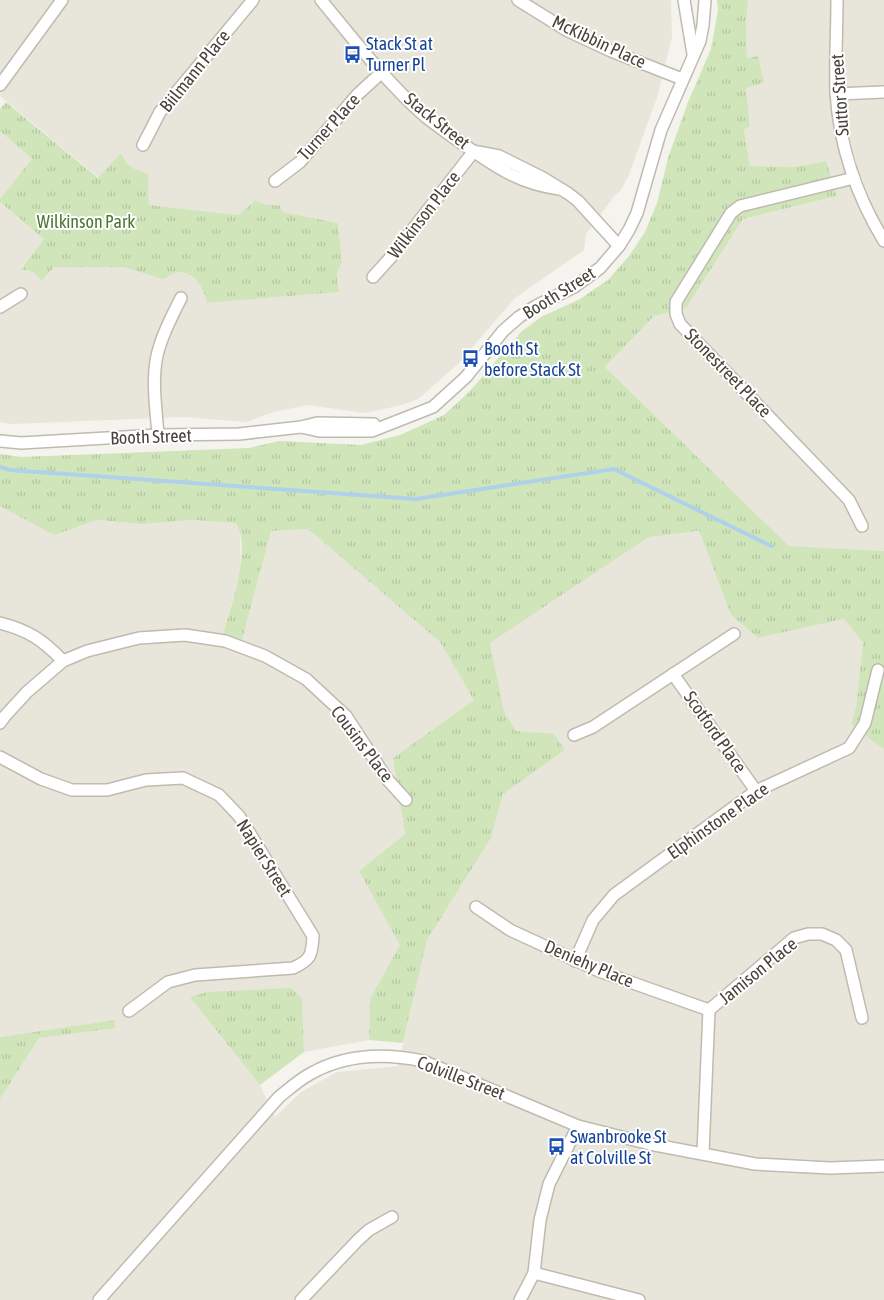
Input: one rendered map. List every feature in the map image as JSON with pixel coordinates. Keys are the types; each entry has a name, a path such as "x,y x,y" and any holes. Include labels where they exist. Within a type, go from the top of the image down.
{"street":[{"path":"0,84 62,0"},
{"name":"Biilmann Place","path":"143,146 160,112 253,0"},
{"name":"Stack Street","path":"321,0 382,72 427,117 494,166 516,178 539,186 559,189 578,201 619,246"},
{"name":"McKibbin Place","path":"518,0 568,31 611,52 682,79"},
{"path":"684,0 693,56"},
{"name":"Booth Street","path":"0,441 21,443 239,434 301,427 319,431 372,430 433,408 466,377 503,331 514,321 536,306 588,278 600,268 630,230 637,214 661,130 693,56 703,25 706,0"},
{"name":"Suttor Street","path":"837,0 836,94 843,142 854,178 874,224 884,241"},
{"name":"Turner Place","path":"275,181 300,162 357,95 382,72"},
{"path":"836,94 884,92"},
{"name":"Wilkinson Place","path":"373,277 474,152"},
{"name":"Stonestreet Place","path":"854,178 740,206 731,213 676,302 676,314 680,324 850,500 862,526"},
{"path":"0,307 21,294"},
{"path":"158,436 156,363 159,346 181,298"},
{"path":"0,623 18,628 46,643 63,661"},
{"name":"Scotford Place","path":"574,735 593,727 734,634"},
{"name":"Cousins Place","path":"0,723 27,692 63,661 87,651 131,639 185,635 225,640 265,656 306,679 346,716 386,779 406,800"},
{"name":"Elphinstone Place","path":"575,961 593,920 614,895 756,791 849,748 865,722 878,670"},
{"name":"Scotford Place","path":"673,674 756,791"},
{"name":"Napier Street","path":"0,757 41,779 72,790 107,790 146,780 183,778 219,795 239,816 313,936 312,952 305,963 293,968 195,975 168,982 129,1011"},
{"name":"Deniehy Place","path":"476,907 510,930 575,961 709,1010"},
{"name":"Jamison Place","path":"703,1153 709,1010 794,938 808,934 822,934 836,940 846,950 862,1018"},
{"name":"Colville Street","path":"100,1300 279,1097 310,1074 352,1058 398,1056 423,1061 578,1126 650,1144 755,1164 830,1168 884,1166"},
{"path":"520,1300 534,1273 540,1220 549,1184 578,1126"},
{"path":"302,1300 358,1240 369,1230 392,1217"},
{"path":"534,1273 639,1300"}],"shaded area":[{"path":"0,0 671,0 672,37 657,98 628,177 621,190 615,195 586,234 584,250 515,298 458,364 418,399 402,405 365,413 307,405 270,413 247,422 184,417 12,424 0,422 0,202 45,239 21,268 33,272 42,281 54,267 124,267 188,274 199,281 205,291 207,303 340,292 337,273 342,262 338,223 283,212 279,205 271,206 257,200 238,215 149,205 148,173 131,168 125,162 121,153 99,178 0,96"},
{"path":"748,0 884,0 884,551 789,546 605,367 654,316 686,308 743,219 837,196 825,161 793,167 750,166 744,128 750,127 746,88 764,83 747,58 746,23"},
{"path":"0,131 32,159 0,199"},
{"path":"0,506 54,534 97,520 142,524 193,520 236,523 240,531 241,570 223,633 242,640 271,531 308,529 440,642 474,700 393,758 405,834 359,871 401,945 370,999 369,1040 304,1052 302,998 191,997 260,1085 275,1117 301,1092 337,1072 398,1066 427,940 491,838 503,794 565,750 553,734 516,731 504,711 490,643 649,537 691,532 699,529 731,615 758,638 844,619 863,643 856,707 851,724 884,749 884,1300 0,1300 0,1099 39,1038 116,1027 114,1020 0,1037"}],"green space":[{"path":"717,0 748,0 746,23 747,58 758,56 764,83 746,88 750,127 744,129 750,166 793,167 826,161 837,196 743,219 686,308 654,316 605,367 789,546 884,551 884,749 851,724 856,707 863,643 844,619 758,638 731,615 699,530 649,537 490,643 504,711 516,731 554,734 565,750 503,794 491,838 427,940 403,1043 369,1040 370,999 400,945 359,871 405,834 393,758 474,700 440,642 308,529 271,531 242,640 223,634 235,593 241,562 242,548 236,523 193,520 142,524 97,520 54,535 0,506 0,454 21,457 249,448 279,441 361,445 400,435 444,415 469,392 522,331 541,317 580,299 608,280 629,256 645,232 657,203 668,158 688,102 711,49 718,10"},
{"name":"Wilkinson Park","path":"6,102 98,178 121,153 131,167 148,173 149,205 238,215 256,200 268,205 279,205 283,212 338,223 342,262 337,273 340,292 207,303 201,285 187,274 181,272 174,273 163,279 124,267 54,267 42,281 33,272 21,269 44,239 0,202 0,199 32,159 0,131 0,109"},
{"path":"291,988 302,998 304,1052 260,1085 190,997 207,992"},
{"path":"114,1020 116,1028 39,1038 0,1099 0,1037"}],"waterway":[{"path":"0,467 10,470 416,499 614,469 771,546"}],"place":[{"name":"Stack St at Turner Pl","path":"352,54"},
{"name":"Booth St before Stack St","path":"470,359"},
{"name":"Swanbrooke St at Colville St","path":"556,1147"}]}
